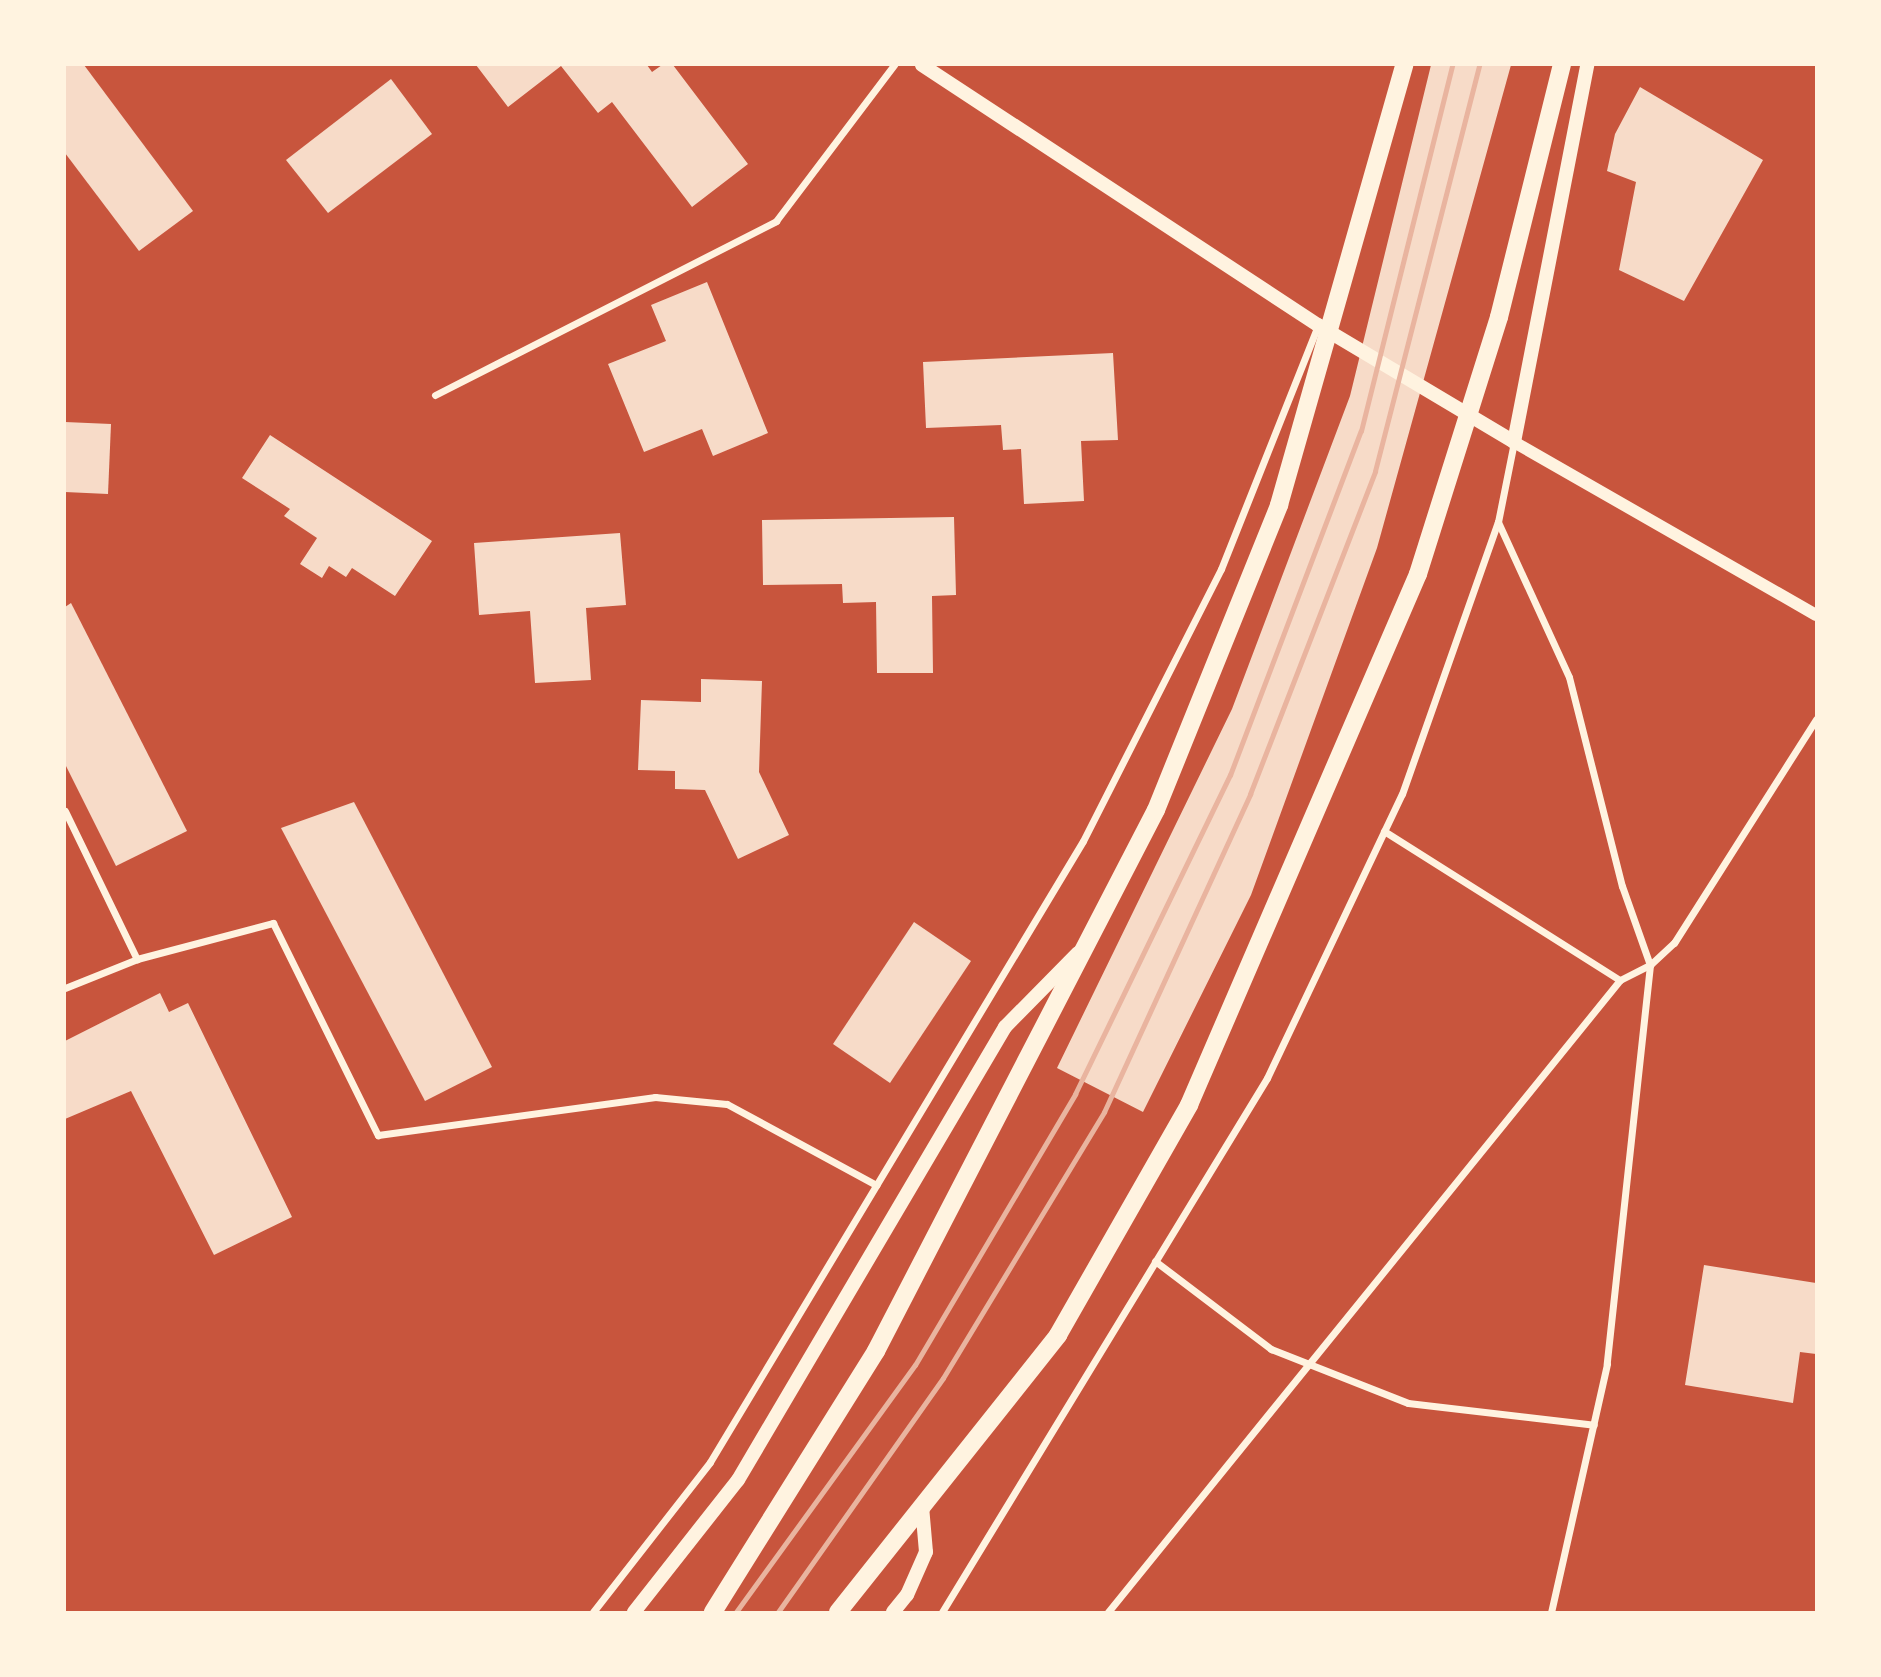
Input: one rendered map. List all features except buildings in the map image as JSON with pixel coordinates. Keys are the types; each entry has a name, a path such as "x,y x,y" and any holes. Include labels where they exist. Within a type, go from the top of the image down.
{"main road":[{"path":"922,65 1318,326 1514,442 1587,65"},
{"path":"713,1612 876,1351 1156,810 1279,505 1404,65"},
{"path":"838,1612 1058,1335 1189,1105 1418,574 1499,317 1562,65"},
{"path":"634,1612 738,1480 1005,1027 1091,939"},
{"path":"893,1612 907,1595 926,1552 922,1506"}],"street":[{"path":"435,395 776,221 894,65"},
{"path":"593,1612 710,1462 1083,841 1221,569 1318,326"},
{"path":"942,1612 1268,1078 1402,794 1498,522 1514,442 1816,615"},
{"path":"1498,522 1569,677 1622,886 1650,965 1607,1364 1551,1612"},
{"path":"1108,1612 1620,980 1650,965 1674,943 1816,719"},
{"path":"65,811 136,959"},
{"path":"1384,831 1620,980"},
{"path":"65,988 136,959 272,923 378,1135 655,1097 727,1104 876,1185"},
{"path":"1155,1261 1271,1349 1408,1403 1594,1425"}],"railway":[{"path":"736,1612 915,1365 1075,1094 1230,775 1361,431 1452,65"},
{"path":"778,1612 943,1378 1104,1112 1250,794 1375,471 1479,65"}]}
